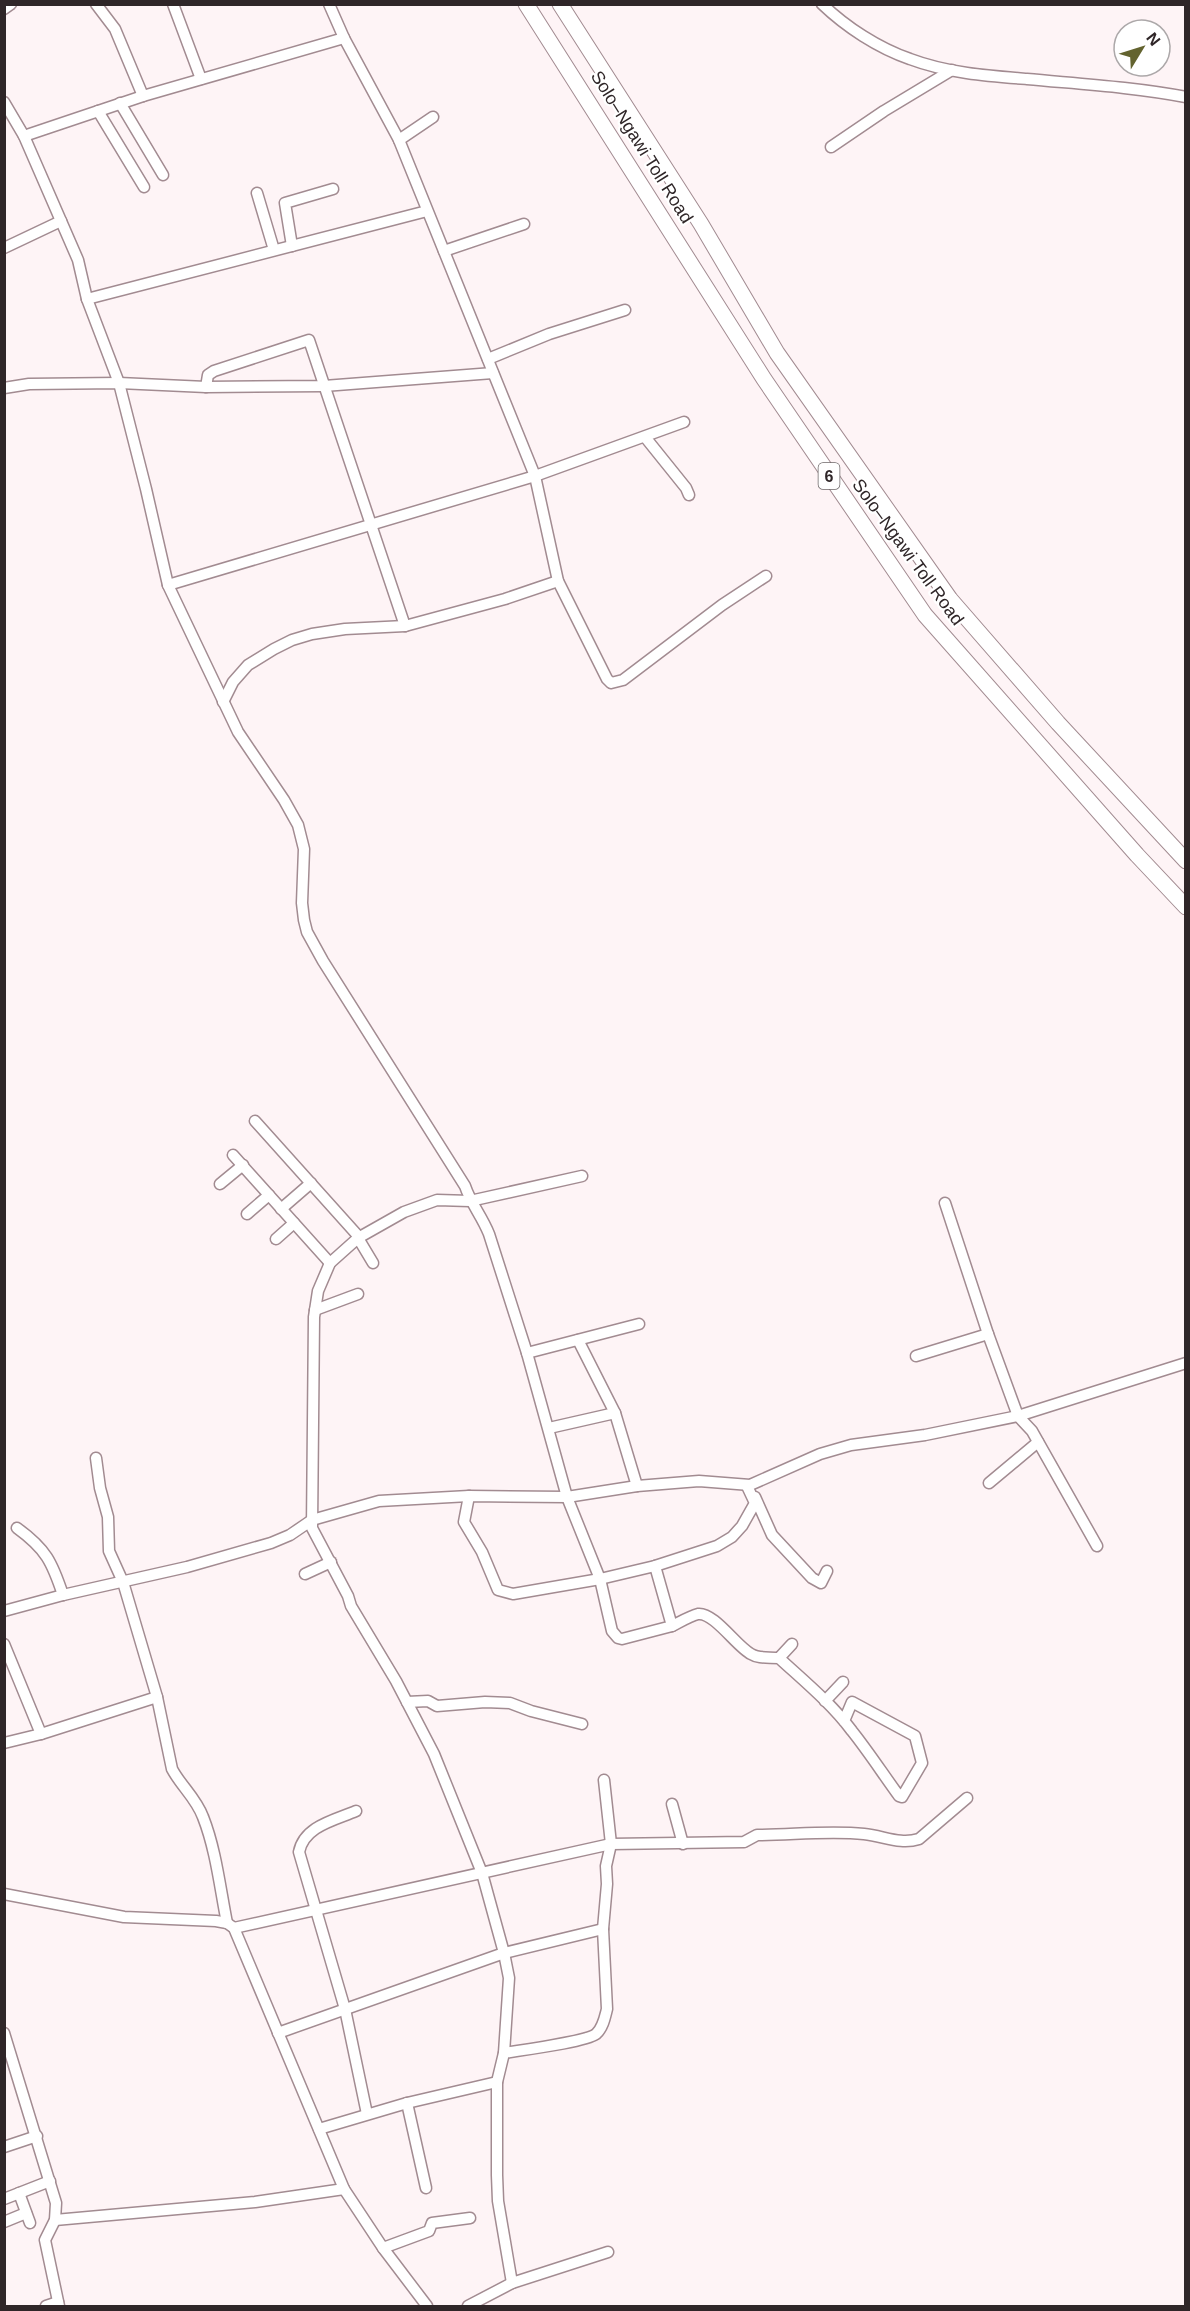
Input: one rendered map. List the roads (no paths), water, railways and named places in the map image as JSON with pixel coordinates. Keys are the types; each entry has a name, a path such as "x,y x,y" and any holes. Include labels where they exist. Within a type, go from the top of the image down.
{"highway":[{"name":"Solo–Ngawi Toll Road","path":"526,4 764,379 925,615 1089,802 1185,907"},
{"name":"Solo–Ngawi Toll Road","path":"560,4 700,224 777,353 950,599 1058,723 1185,861"}],"street":[{"path":"4,9 11,4"},
{"path":"96,4 115,29 143,96"},
{"path":"172,4 201,79"},
{"path":"822,4 838,20 872,41 910,59 952,70 986,76 1148,91 1185,97"},
{"path":"332,6 344,38 399,140 535,476 558,581 600,667 611,683 616,683 722,605 766,576"},
{"path":"24,136 120,103 344,38"},
{"path":"831,147 884,111 952,70"},
{"path":"4,102 24,136 78,260 87,299 119,383 168,585 223,702 252,755 284,800 298,825 304,849 302,903 304,920 312,941 465,1186 470,1201 482,1215 527,1353 567,1497 600,1579 612,1631 622,1639 672,1626 699,1614 704,1615 719,1624 750,1654 763,1658 779,1658 844,1722 902,1797 922,1764 915,1736 852,1702 844,1722"},
{"path":"120,103 163,175"},
{"path":"98,111 144,187"},
{"path":"399,140 433,117"},
{"path":"292,246 285,202 333,189"},
{"path":"257,193 274,250"},
{"path":"87,299 428,211"},
{"path":"4,248 61,221"},
{"path":"444,251 524,224"},
{"path":"488,359 549,334 625,310"},
{"path":"207,387 208,375 214,371 309,340 405,626"},
{"path":"4,388 28,384 119,383 207,387 324,386 493,373"},
{"path":"168,585 535,476 684,422"},
{"path":"645,437 690,495"},
{"path":"223,702 233,682 248,665 260,656 292,640 312,634 345,629 405,626 505,599 558,581"},
{"path":"255,1121 359,1238 373,1263"},
{"path":"233,1155 330,1263"},
{"path":"220,1184 243,1165"},
{"path":"512,2283 498,2200 497,2082 504,2053 509,1978 504,1953 482,1873 434,1754 407,1702 351,1606 312,1528 315,1310 318,1291 330,1263 359,1238 420,1205 437,1200 470,1201 582,1176"},
{"path":"281,1209 311,1183"},
{"path":"247,1214 269,1195"},
{"path":"945,1203 1018,1416 1032,1431 1097,1546"},
{"path":"276,1239 294,1223"},
{"path":"315,1310 358,1294"},
{"path":"527,1353 639,1324"},
{"path":"916,1356 988,1334"},
{"path":"578,1340 615,1413 637,1486"},
{"path":"4,1611 63,1595 187,1568 271,1543 290,1535 312,1520 379,1501 469,1496 567,1497 637,1486 699,1481 748,1486 820,1454 850,1445 925,1435 1018,1416 1185,1363"},
{"path":"549,1428 615,1413"},
{"path":"989,1483 1038,1442"},
{"path":"96,1458 100,1488 108,1517 109,1551 123,1582 157,1697 172,1769 178,1780 194,1798 203,1817 231,1925 344,2189 383,2248 427,2307"},
{"path":"469,1496 464,1522 482,1552 494,1584 501,1593 513,1594 600,1579 655,1566 717,1546 732,1537 742,1526 755,1503 748,1486"},
{"path":"748,1486 772,1535 816,1582 821,1583 827,1571"},
{"path":"17,1528 36,1544 53,1565 63,1595"},
{"path":"305,1574 331,1562"},
{"path":"655,1566 672,1626"},
{"path":"4,1644 41,1734"},
{"path":"779,1658 792,1644"},
{"path":"825,1701 843,1682"},
{"path":"4,1743 41,1734 157,1697"},
{"path":"407,1702 428,1701 437,1706 485,1702 510,1703 531,1711 582,1724"},
{"path":"504,2053 584,2039 597,2033 604,2021 607,2009 603,1929 607,1884 606,1866 611,1844 604,1780"},
{"path":"4,1894 124,1917 231,1925 317,1910 611,1844 744,1842 757,1835 845,1834 862,1834 911,1842 926,1833 967,1798"},
{"path":"672,1804 683,1844"},
{"path":"356,1811 304,1836 299,1852 345,2009 367,2114"},
{"path":"278,2033 504,1953 603,1929"},
{"path":"4,2034 56,2203 55,2220 45,2240 58,2304 46,2307"},
{"path":"319,2129 407,2103 497,2082"},
{"path":"407,2103 426,2188"},
{"path":"4,2147 37,2136"},
{"path":"4,2199 50,2181"},
{"path":"55,2220 255,2202 344,2189"},
{"path":"4,2222 28,2218 20,2193"},
{"path":"383,2248 429,2231 432,2223 470,2218"},
{"path":"468,2307 512,2283 608,2252"}]}
